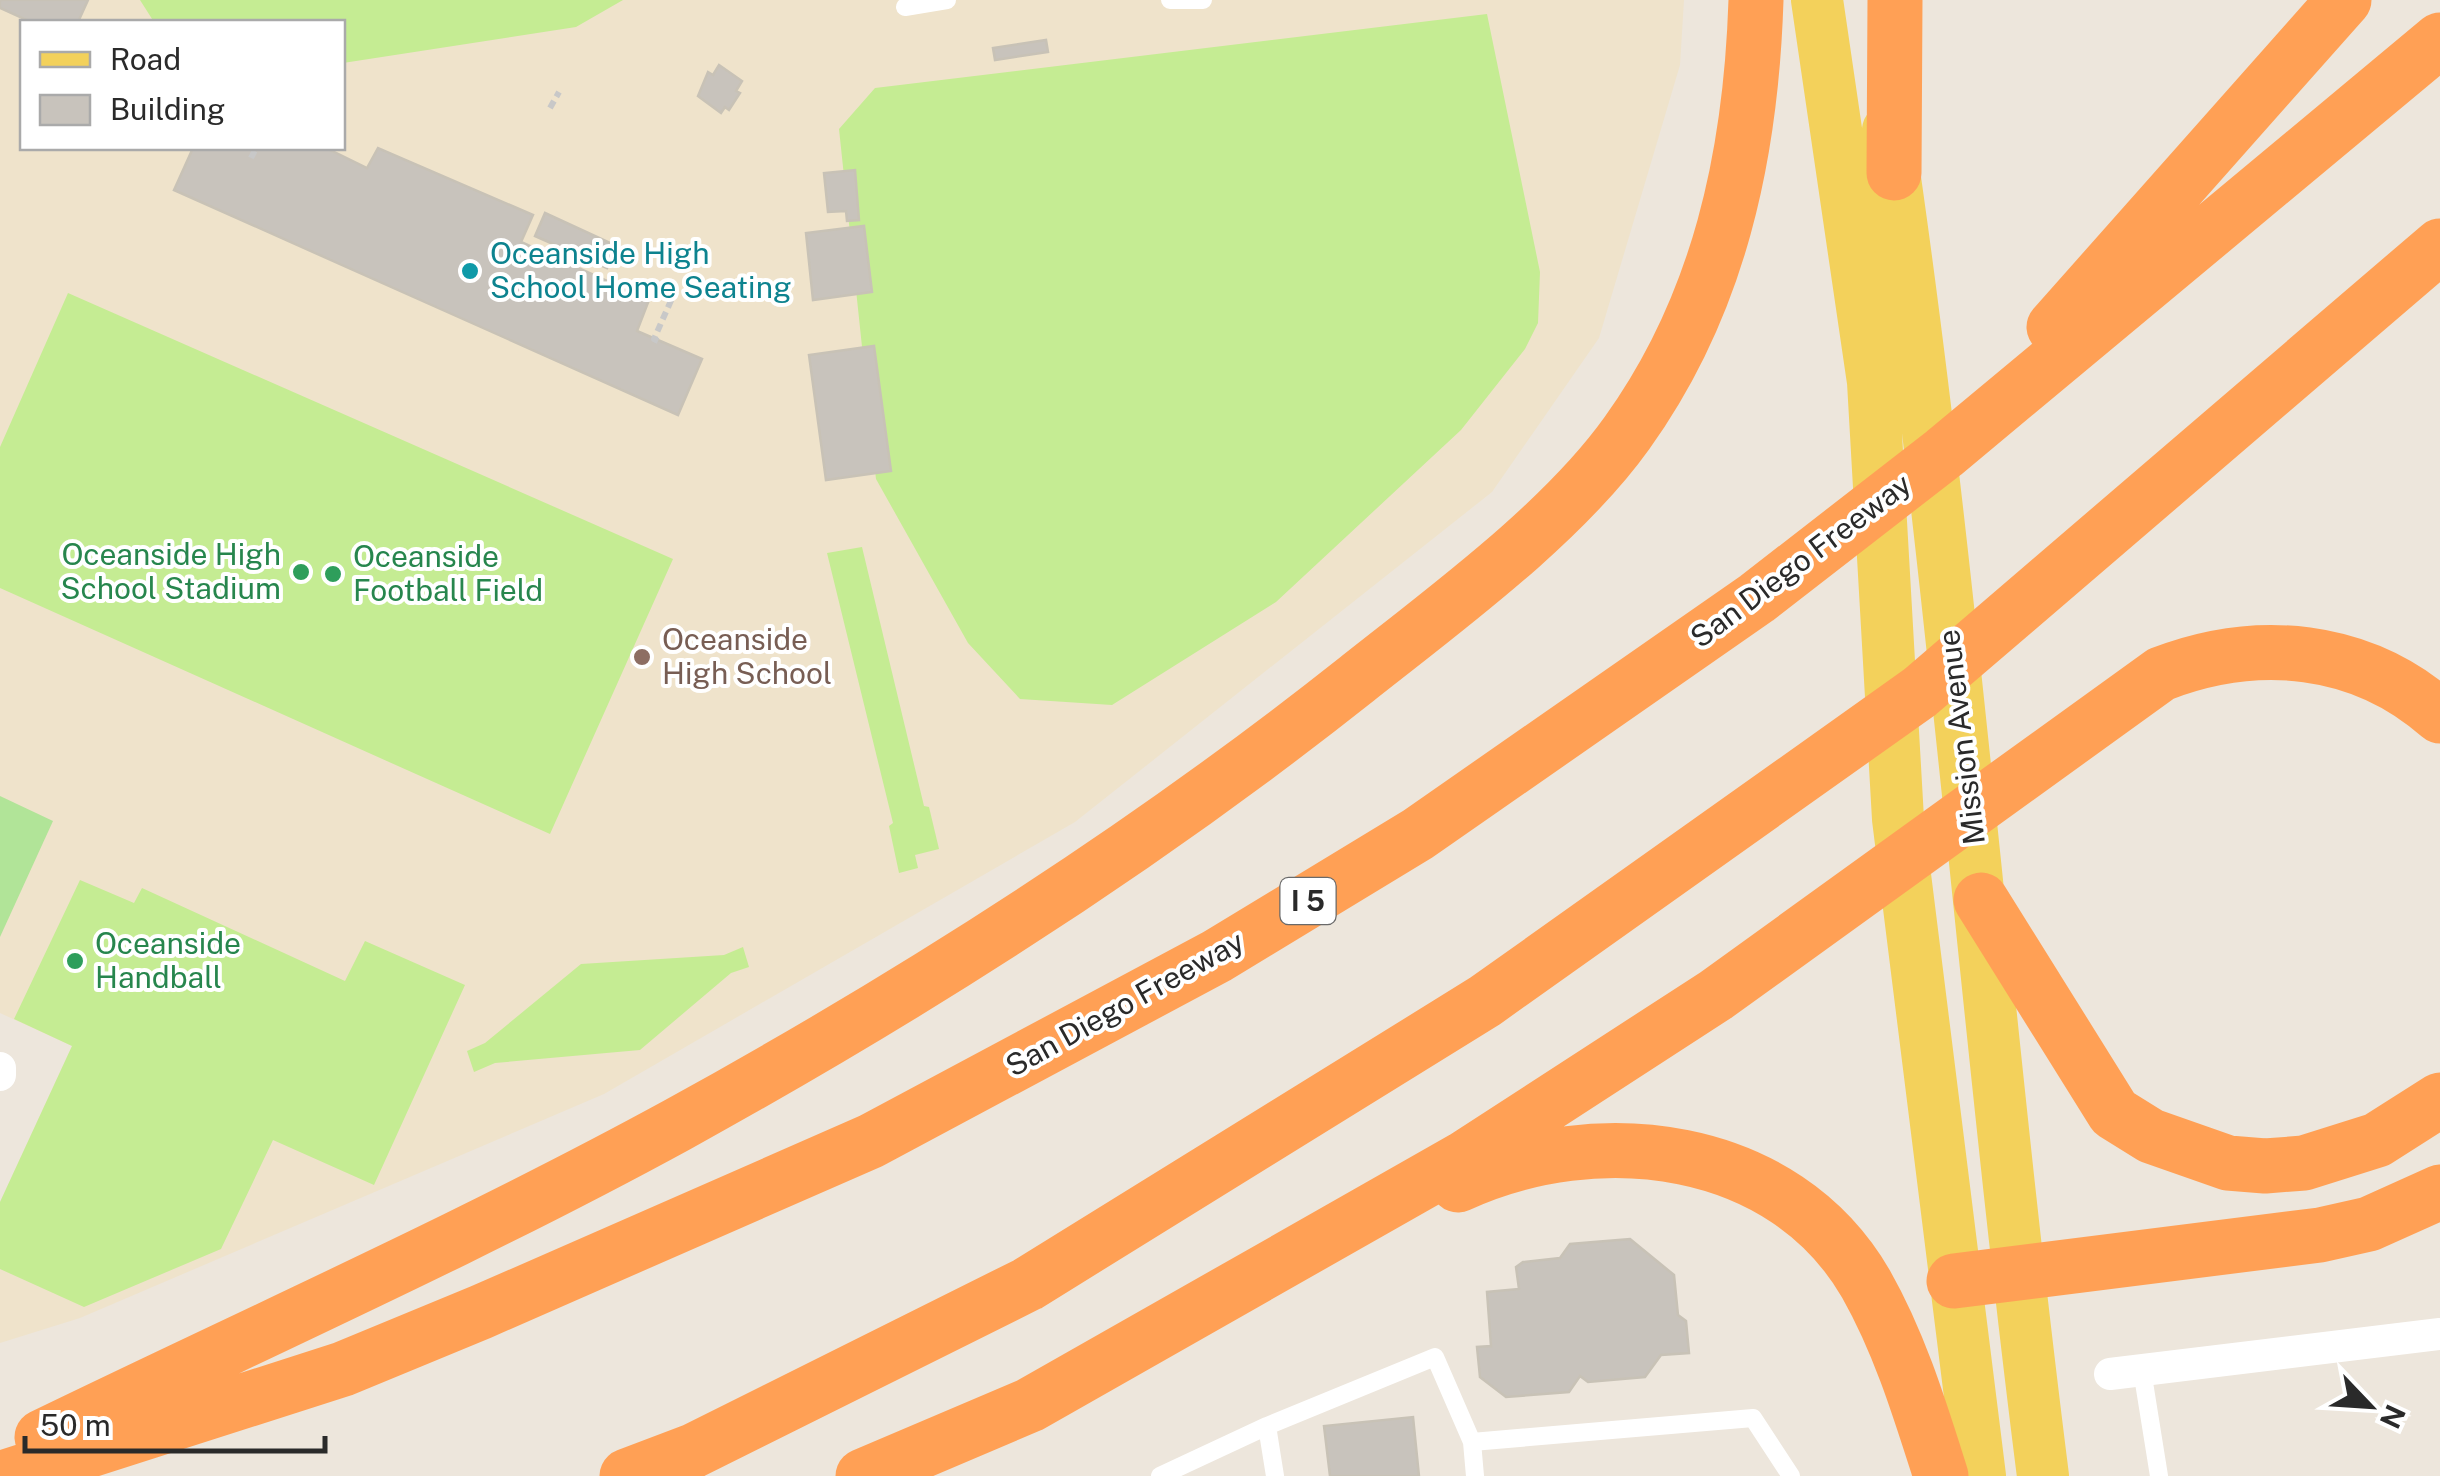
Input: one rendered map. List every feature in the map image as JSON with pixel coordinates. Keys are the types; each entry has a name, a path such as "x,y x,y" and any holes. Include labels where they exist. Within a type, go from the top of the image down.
{"highway":[{"path":"0,1457 493,1220 776,1069 965,956 1177,815 1430,620 1598,469 1650,396 1699,307 1733,209 1751,92 1756,0"},
{"path":"1894,174 1895,0"},
{"path":"1944,453 2344,0"},
{"name":"San Diego Freeway","path":"9,1476 343,1369 871,1141 1217,956 1418,834 1758,598 1944,453 2440,40"},
{"path":"627,1476 693,1450 1028,1284 1486,1001 1920,692 2440,246"},
{"path":"863,1476 1030,1405 1463,1158 1688,1014 2161,674 2227,653 2298,652 2361,668 2394,683 2440,716"},
{"path":"1981,900 2114,1113 2151,1136 2228,1163 2304,1163 2377,1140 2440,1100"},
{"path":"1255,1277 1471,1179 1508,1168 1610,1150 1690,1156 1765,1185 1804,1208 1836,1243 1865,1283 1907,1369 1941,1476"},
{"path":"1954,1281 2320,1236 2369,1224 2440,1192"}],"main road":[{"path":"1817,0 1874,382 1888,692 1912,948 1980,1476"},
{"name":"Mission Avenue","path":"1869,0 1894,174 1981,900 2017,1273 2043,1476"}],"street":[{"path":"2126,1372 2440,1334"}],"lane":[{"path":"905,6 948,0"},
{"path":"1170,0 1203,0"},
{"path":"1161,1476 1267,1426 1435,1358 1472,1442 1475,1476"},
{"path":"2126,1372 2159,1476"},
{"path":"1472,1442 1753,1418 1790,1476"},
{"path":"1267,1426 1276,1476"}],"path":[{"path":"550,108 559,92"},
{"path":"251,158 255,150"},
{"path":"658,340 654,338 673,296"}],"shaded area":[{"name":"Oceanside High School","path":"0,0 1684,0 1680,65 1599,338 1492,492 1075,822 604,1094 80,1318 0,1343 0,1202 72,1046 0,1013"}],"green space":[{"path":"140,0 623,0 576,27 345,63 345,20 153,20"},
{"path":"1487,14 1540,272 1538,323 1525,349 1461,430 1276,602 1112,705 1020,699 968,643 876,479 839,129 875,88"},
{"name":"Oceanside Football Field","path":"68,293 673,559 550,834 0,588 0,447"},
{"path":"862,547 924,806 929,807 939,849 915,855 918,868 899,873 889,826 893,823 827,553"},
{"path":"0,796 53,821 0,937"},
{"path":"80,880 134,903 142,888 345,981 365,941 465,985 374,1185 273,1140 221,1249 84,1307 0,1269 0,1202 72,1046 14,1019"},
{"path":"743,947 749,967 731,973 640,1050 495,1063 474,1072 467,1051 485,1043 581,964 724,955"}],"building":[{"path":"0,0 88,0 79,20 27,20 0,8"},
{"path":"1046,40 1048,52 995,60 993,48"},
{"path":"719,65 742,81 736,91 740,93 729,110 725,107 721,113 698,96 708,72 713,75"},
{"name":"Oceanside High School Home Seating","path":"378,148 533,215 521,242 649,300 637,331 702,359 678,415 174,190 192,150 330,150 367,168"},
{"path":"855,170 859,220 847,221 846,211 828,212 824,173"},
{"path":"545,213 617,246 607,268 535,236"},
{"path":"864,226 872,292 813,300 806,233"},
{"path":"874,346 891,471 826,480 809,355"},
{"path":"1630,1239 1674,1275 1678,1315 1686,1321 1689,1353 1661,1355 1645,1377 1588,1382 1580,1376 1569,1392 1506,1397 1480,1377 1477,1347 1491,1346 1487,1292 1519,1289 1516,1267 1523,1262 1560,1258 1570,1244"},
{"path":"1413,1417 1419,1476 1330,1476 1324,1426"}],"place":[{"name":"Oceanside High School Home Seating","path":"470,271"},
{"name":"Oceanside High School Stadium","path":"301,572"},
{"name":"Oceanside Football Field","path":"333,574"},
{"name":"Oceanside High School","path":"642,657"},
{"name":"Oceanside Handball","path":"75,961"}]}
